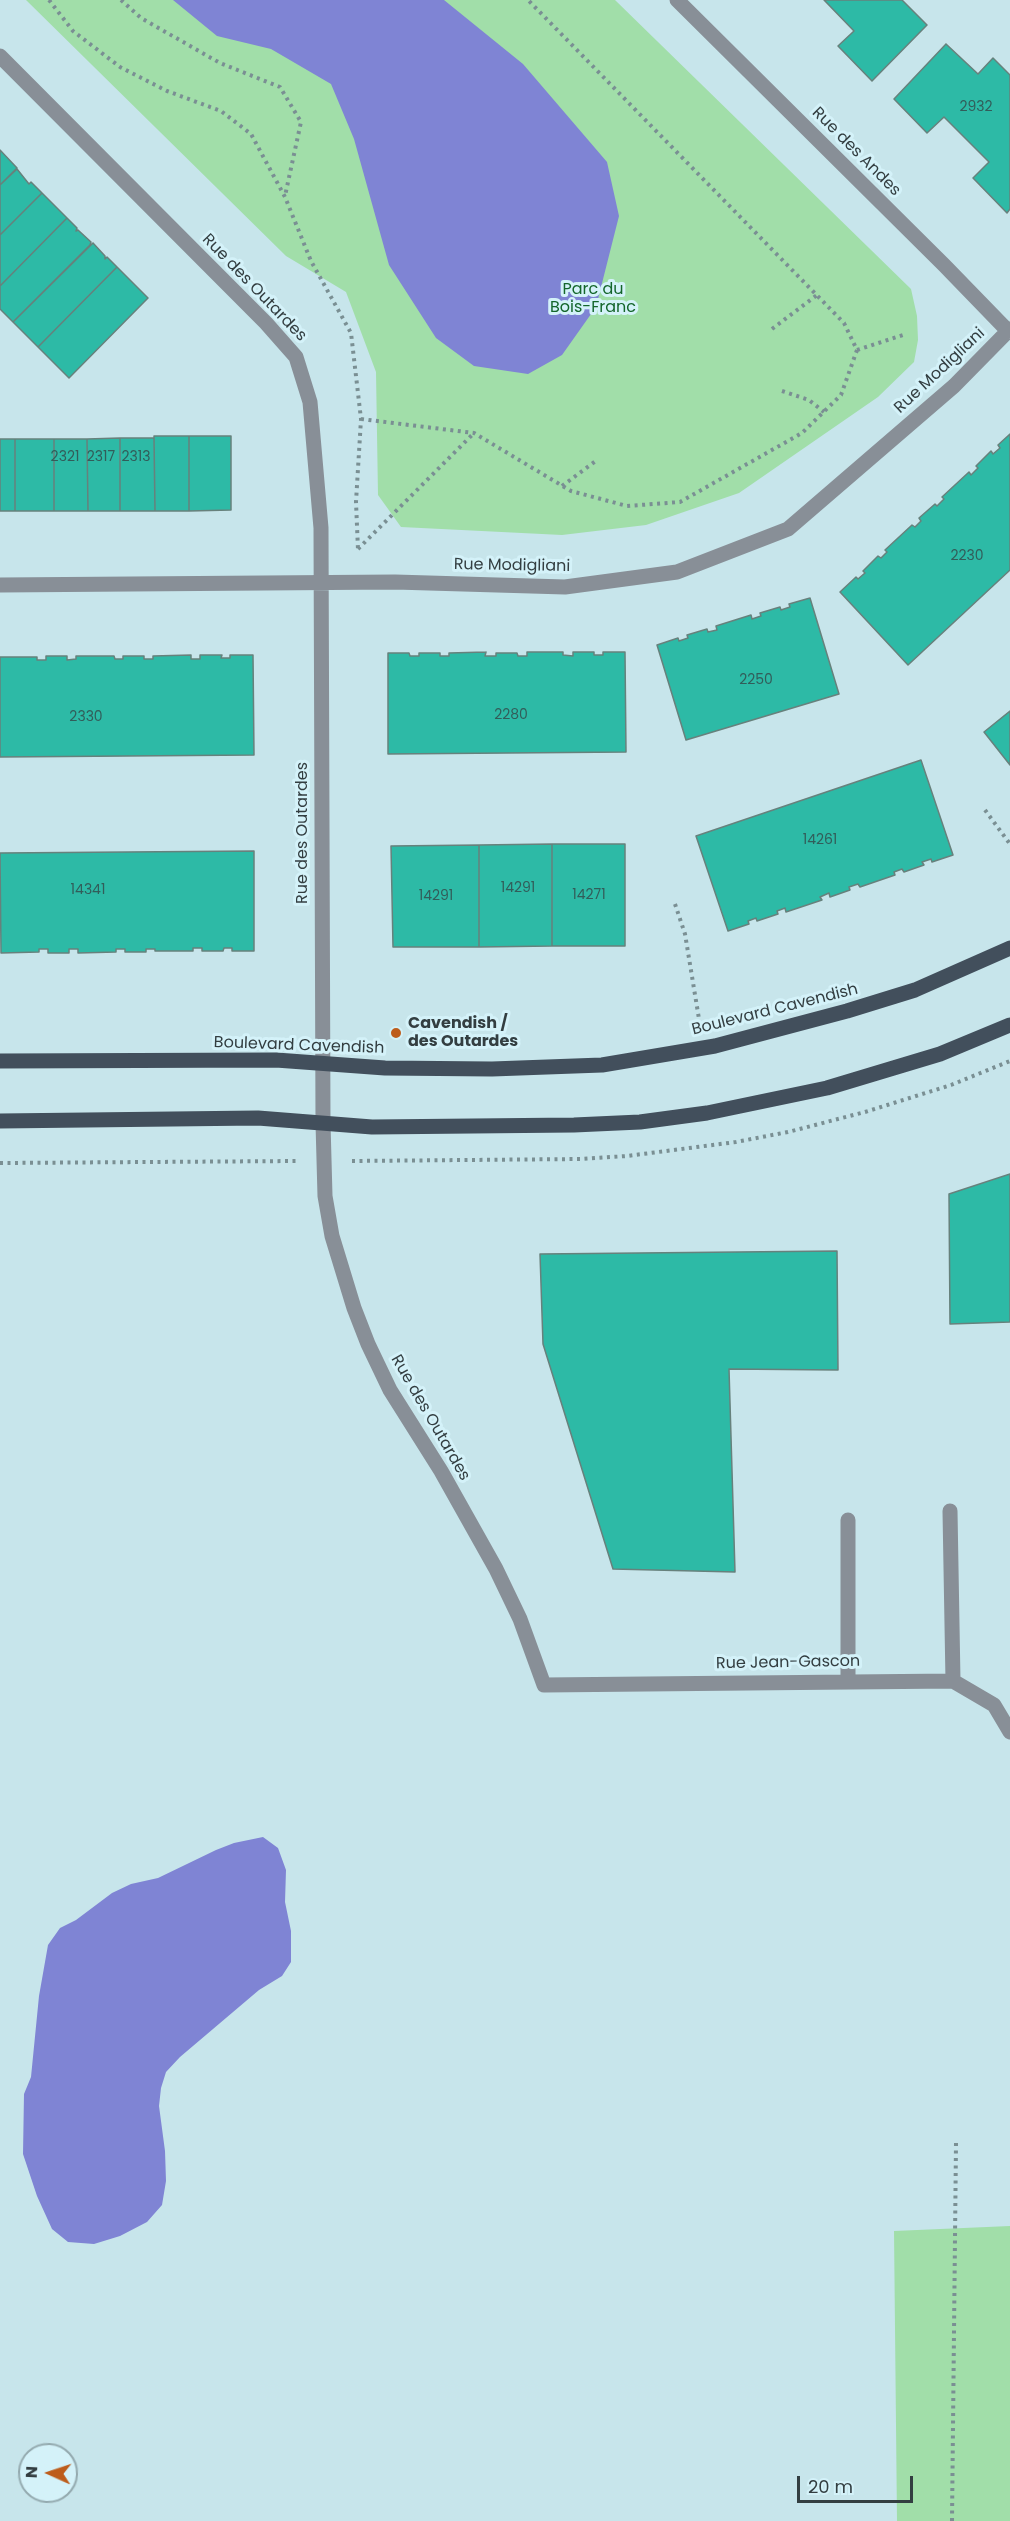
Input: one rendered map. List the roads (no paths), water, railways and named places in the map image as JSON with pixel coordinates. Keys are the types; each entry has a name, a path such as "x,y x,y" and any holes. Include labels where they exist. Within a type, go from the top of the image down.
{"main road":[{"name":"Boulevard Cavendish","path":"0,1061 276,1060 385,1068 492,1069 602,1065 757,1036 872,1004 956,974 1010,948"},
{"path":"0,1121 258,1118 372,1127 610,1124 707,1113 787,1098 940,1054 1010,1025"}],"street":[{"name":"Rue des Andes","path":"677,0 1009,330"},
{"name":"Rue des Outardes","path":"0,56 266,323 297,357 310,402 321,528 322,1065 325,1196 332,1236 361,1326 390,1390 441,1471 496,1569 520,1619 544,1684"},
{"name":"Rue Modigliani","path":"0,585 395,582 565,587 677,572 788,529 954,386 1009,330"},
{"path":"951,1511 953,1681"},
{"path":"848,1520 848,1680"},
{"name":"Rue Jean-Gascon","path":"544,1684 953,1681 994,1705 1010,1732"}],"water":[{"path":"173,0 444,0 523,64 607,162 619,216 596,307 562,355 528,374 474,366 436,338 389,265 354,139 331,84 271,49 217,36"},
{"path":"263,1837 278,1848 286,1870 285,1902 291,1931 291,1962 282,1976 259,1990 180,2057 166,2072 159,2106 166,2181 162,2205 147,2222 120,2236 94,2244 68,2242 52,2229 37,2196 23,2154 24,2094 31,2077 39,1996 48,1945 60,1928 76,1920 112,1893 131,1884 158,1878 234,1843"}],"place":[{"name":"Cavendish / des Outardes","path":"396,1033"}],"park label":[{"name":"Parc du Bois-Franc","path":"593,299"}]}
